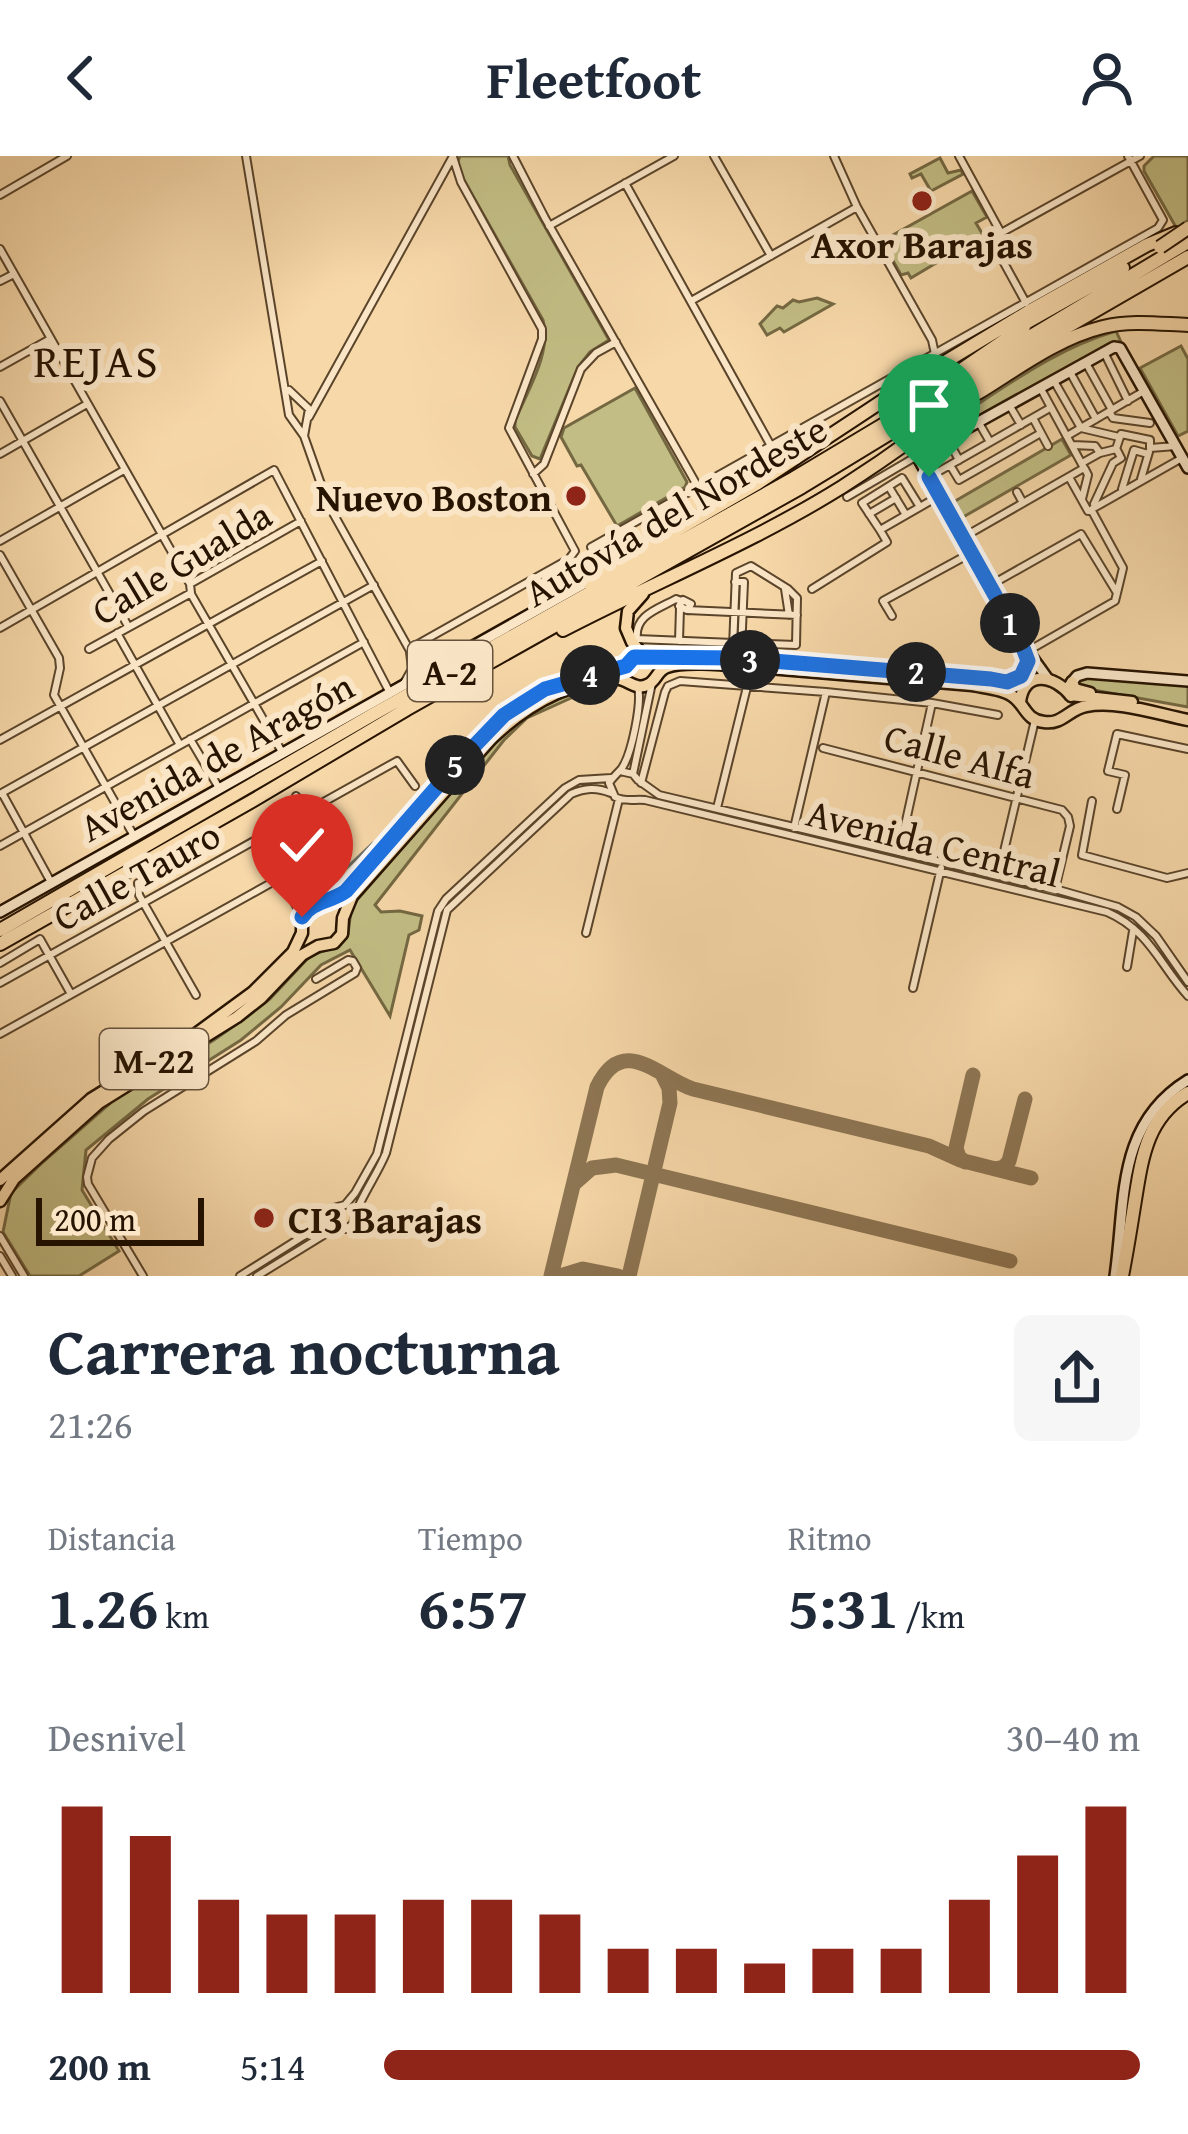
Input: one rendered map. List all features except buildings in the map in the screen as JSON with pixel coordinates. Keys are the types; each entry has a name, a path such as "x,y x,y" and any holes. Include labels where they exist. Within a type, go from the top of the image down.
{"highway":[{"path":"586,582 758,483 902,388 1162,232 1188,230"},
{"path":"586,582 1188,230"},
{"name":"Autovía del Nordeste","path":"0,930 794,478 1188,242"},
{"name":"Autovía del Nordeste","path":"0,944 802,487 1188,257"},
{"path":"901,414 1060,304"},
{"path":"410,712 838,489 1036,357 1083,334 1124,324 1187,325"},
{"path":"955,408 1015,357"},
{"path":"252,801 626,590 634,581"},
{"path":"1122,1276 1152,1145 1169,1116 1188,1097"},
{"path":"1122,1276 1140,1167 1155,1124 1167,1108 1188,1097"}],"main road":[{"path":"654,678 647,657 632,642 625,619 632,603 702,562"},
{"path":"1034,724 1020,702 1004,692 972,685 736,666 684,665 668,667 654,678 630,678 634,657 683,656 1007,682 1048,680 1188,717"},
{"name":"M-22","path":"0,1180 91,1099 194,1036 253,992 293,952 304,913 346,891 504,715 545,689 630,678"},
{"name":"M-22","path":"0,1201 14,1179 99,1103 221,1029 261,998 302,955 339,939 352,896 509,721 567,689 630,678"},
{"path":"1020,702 1029,683"},
{"path":"972,685 1008,698 1034,724"},
{"path":"1069,688 1071,711"},
{"path":"1034,724 1055,722 1087,706 1188,717"},
{"path":"320,903 338,909 343,918"},
{"path":"301,927 310,943 318,946"}],"street":[{"path":"0,195 67,156"},
{"path":"246,156 290,415 304,436 328,504 410,649 428,662 446,661"},
{"path":"294,421 307,419 322,397 453,156"},
{"path":"410,649 573,556 573,544 509,428 542,329 461,182 453,156"},
{"path":"513,156 698,487"},
{"path":"549,226 674,156"},
{"path":"714,156 771,256"},
{"path":"835,156 857,208 928,333 934,354"},
{"path":"959,156 1001,233"},
{"path":"1026,303 992,241 1141,156"},
{"path":"591,547 1162,232 1161,216 1130,159"},
{"path":"440,181 448,177 461,182"},
{"path":"625,184 771,446"},
{"path":"691,301 857,208"},
{"path":"0,249 282,752"},
{"path":"0,281 14,274"},
{"path":"0,368 50,339"},
{"path":"533,474 544,464 581,370 596,353 616,342"},
{"path":"847,497 1114,347 1120,348 1185,463 1091,507"},
{"path":"1104,352 1128,401"},
{"path":"1086,363 1111,413 1109,435"},
{"path":"1070,372 1096,419"},
{"path":"1054,381 1081,428 1121,434 1149,448"},
{"path":"287,387 304,404 304,436"},
{"path":"1040,388 1085,469 1082,499"},
{"path":"1066,436 1144,391"},
{"path":"290,408 322,397"},
{"path":"0,401 128,626"},
{"path":"0,454 87,404"},
{"path":"1011,408 1021,424"},
{"path":"929,477 1050,408"},
{"path":"1111,413 1150,423"},
{"path":"1140,482 1149,448 1147,430 1154,414"},
{"path":"1033,418 1048,446"},
{"path":"979,423 990,442"},
{"path":"959,480 1042,433"},
{"path":"1091,507 1120,458 1119,437"},
{"path":"948,440 959,460"},
{"path":"1072,445 1095,446 1100,453"},
{"path":"1121,492 1134,451 1176,446"},
{"path":"962,538 1085,469 1100,453 1116,449"},
{"path":"917,456 1028,656 1029,683"},
{"path":"1113,464 1129,466"},
{"path":"950,465 965,490"},
{"path":"1085,469 1108,475"},
{"path":"0,541 124,470"},
{"path":"0,628 274,470 390,693"},
{"path":"1007,682 1021,676 1028,656 1116,597 1123,568 1091,507 1069,477"},
{"path":"812,589 887,542 862,503 902,478 920,507"},
{"path":"889,487 906,515"},
{"path":"1017,492 1023,502"},
{"path":"880,530 939,496"},
{"path":"869,514 896,498"},
{"name":"Calle Gualda","path":"89,649 301,521"},
{"path":"989,586 1081,534 1116,597"},
{"path":"892,616 883,601 971,553"},
{"path":"0,555 58,658 54,695 134,836"},
{"path":"1102,567 1117,558"},
{"path":"0,739 322,561"},
{"path":"683,656 732,651 737,643 738,612 744,582 735,582 737,572 748,566 796,598 788,613 796,645 737,643 679,641 637,639 636,628 644,616 676,598 687,607 738,612 788,613"},
{"name":"Avenida de Aragón","path":"0,912 586,582"},
{"path":"52,884 1,794 374,585"},
{"path":"679,641 687,607"},
{"path":"117,633 180,745"},
{"path":"0,845 364,642"},
{"path":"737,643 743,654 878,669"},
{"path":"403,686 413,662 410,649"},
{"path":"1028,656 1048,680"},
{"path":"1069,688 1087,673 1188,681"},
{"path":"240,1276 329,1220 333,1208 345,1205 367,1176 377,1154 442,904 565,788 579,780 611,778 620,771 629,752 640,697 630,678"},
{"path":"619,800 631,798 637,779 654,678"},
{"path":"637,779 646,764 668,686 680,681 932,703 998,715"},
{"path":"716,813 747,685"},
{"path":"793,831 826,692"},
{"path":"902,839 932,703"},
{"path":"1000,864 1034,724"},
{"path":"1117,809 1125,775 1108,771 1117,734 1188,749"},
{"path":"190,740 218,788"},
{"name":"Calle Alfa","path":"824,748 1062,810 1070,826 1054,894"},
{"name":"Calle Tauro","path":"0,983 397,761 415,786"},
{"path":"620,771 637,779"},
{"path":"611,778 611,793"},
{"name":"Avenida Central","path":"637,779 659,794 716,813"},
{"path":"329,1220 340,1230 350,1227 386,1153 447,910 571,794 595,788 619,800"},
{"path":"296,796 328,868"},
{"name":"Avenida Central","path":"631,798 716,813 1118,907 1156,936 1188,982"},
{"path":"586,933 619,800"},
{"path":"1092,801 1082,855 1167,878 1188,873"},
{"path":"1077,811 1090,815"},
{"path":"259,838 287,888 301,927"},
{"path":"913,988 942,867"},
{"path":"0,1034 280,878"},
{"path":"138,883 143,902 196,995"},
{"path":"287,888 303,901 320,903"},
{"name":"Avenida Central","path":"1054,894 1124,920 1148,942 1188,996"},
{"path":"1126,967 1133,931"},
{"path":"0,963 40,939 71,994"},
{"path":"143,1276 88,1184 92,1158 144,1111 256,1041 357,968 347,960 316,979"},
{"path":"1122,1276 1124,1193 1142,1124 1160,1100 1188,1080"},
{"path":"345,1205 354,1214"},
{"path":"257,1276 335,1228"},
{"path":"0,1237 24,1276"},
{"path":"0,1256 12,1276"}],"shaded area":[{"path":"460,156 508,156 609,340 578,367 540,459 532,456 515,421 541,359 543,320 460,173"},
{"path":"1154,156 1188,156 1188,220 1177,229 1144,171"},
{"path":"940,158 948,173 961,170 963,174 931,191 921,174 912,178 910,174"},
{"path":"972,191 987,217 976,223 983,235 911,278 908,273 901,275 882,241"},
{"path":"817,298 833,304 784,332 780,328 767,335 760,324 777,306"},
{"path":"1116,331 1121,342 1110,343 922,449 949,423 1030,371"},
{"path":"1181,346 1188,359 1188,431 1178,436 1140,368"},
{"path":"635,388 687,482 617,526 561,437 564,428"},
{"path":"1062,439 1071,455 958,520 950,504"},
{"path":"1083,677 1188,683 1188,707 1088,689 1076,684"},
{"path":"591,689 527,718 504,740 375,905 381,912 422,916 419,930 409,935 390,1016 350,950 321,965 241,1040 148,1099 86,1150 82,1190 119,1251 79,1276 30,1276 3,1232 11,1193 116,1098 248,1016 311,955 339,946 348,934 357,900 493,744 547,702"}],"waterway":[{"path":"298,894 339,875 373,843"}],"taxiway":[{"path":"551,1276 597,1087 618,1063 642,1063 693,1089 929,1146 960,1160 1031,1178"},
{"path":"629,1276 670,1103 662,1074"},
{"path":"965,1162 956,1148 973,1075"},
{"path":"995,1169 1009,1161 1025,1099"},
{"path":"575,1183 592,1168 616,1165 1010,1261"},
{"path":"560,1276 583,1269 618,1276"}],"place":[{"name":"Axor Barajas","path":"922,201"},
{"name":"Nuevo Boston","path":"576,496"},
{"name":"CI3 Barajas","path":"264,1218"}],"district":[{"name":"REJAS","path":"97,360"}],"route":[{"path":"302,917 311,906 346,891 504,715 545,689 626,666 634,657 736,658 1007,682 1021,676 1028,661 1020,640 929,477"}]}
